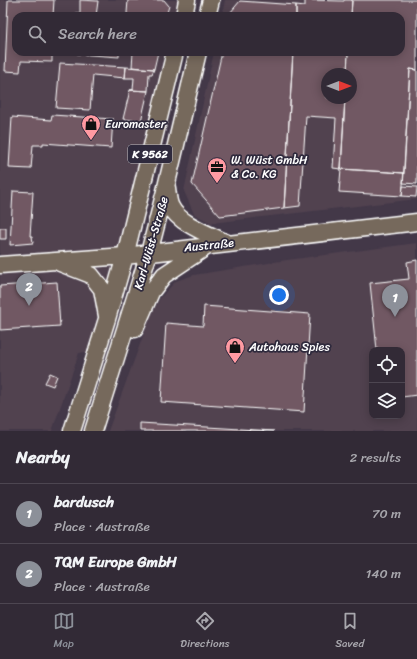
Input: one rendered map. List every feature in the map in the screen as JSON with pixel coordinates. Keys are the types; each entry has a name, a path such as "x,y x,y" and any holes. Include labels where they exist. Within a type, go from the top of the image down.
{"main road":[{"path":"185,12 188,0"},
{"path":"208,12 210,0"},
{"name":"Karl-Wüst-Straße","path":"72,431 108,319 174,56"},
{"name":"Karl-Wüst-Straße","path":"93,431 149,253 197,56"},
{"path":"166,187 171,207 176,215 193,228 228,243"},
{"name":"Austraße","path":"0,265 125,256 417,222"},
{"path":"103,402 151,292 164,275 171,269 210,245"},
{"path":"54,261 91,275 102,288 108,319"}],"shaded area":[{"path":"0,0 196,0 194,12 12,12 12,56 183,56 154,178 108,348 79,353 52,431 0,431"},
{"path":"225,0 417,0 417,199 211,223 194,214 184,191 213,56 405,56 405,12 223,12"},
{"path":"417,243 417,431 108,431 150,317 160,298 176,281 194,275 287,260"}],"building":[{"path":"8,0 54,0 53,12 12,12 12,56 52,56 52,62 21,61 20,72 5,71"},
{"path":"80,0 98,1 97,12 80,12"},
{"path":"128,0 164,0 169,6 167,12 127,12"},
{"path":"305,0 352,0 351,12 296,12 296,5 305,6"},
{"path":"352,0 417,0 417,70 410,69 404,173 341,169 345,104 357,104 357,68 347,68 348,56 405,56 405,12 351,12"},
{"path":"240,1 296,5 296,12 231,12"},
{"path":"133,56 157,56 154,69 132,67"},
{"path":"221,56 293,56 284,208 220,216 192,184"},
{"path":"293,56 348,56 347,68 321,68 321,104 345,104 341,169 333,168 336,118 306,116 300,206 284,208"},
{"path":"60,63 126,67 125,78 93,75 90,110 56,108"},
{"path":"126,67 154,69 152,74 149,74 148,91 130,90 133,90 134,78 125,78"},
{"path":"410,69 417,70 417,184 403,183"},
{"path":"130,90 148,91 141,121 123,119"},
{"path":"52,115 113,119 111,148 43,143 43,145 33,145 31,169 9,168 12,117 51,120"},
{"path":"341,169 404,173 402,196 339,192"},
{"path":"403,186 417,187 416,197 402,196"},
{"path":"13,191 33,192 30,236 32,236 33,243 10,245"},
{"path":"0,228 6,228 6,239 0,239"},
{"path":"417,260 417,395 405,397 405,347 377,347 370,283 409,279 407,262"},
{"path":"57,282 60,326 0,330 0,286"},
{"name":"Autohaus Spies","path":"204,306 310,314 304,412 161,402 166,323 203,326"},
{"path":"50,373 57,376 53,386 45,383"},
{"path":"140,423 274,431 140,431"}],"place":[{"name":"Euromaster","path":"91,141"},
{"name":"W. Wüst GmbH & Co. KG","path":"217,184"},
{"name":"TQM Europe GmbH","path":"29,306"},
{"name":"bardusch","path":"395,317"},
{"name":"Autohaus Spies","path":"235,364"}]}
